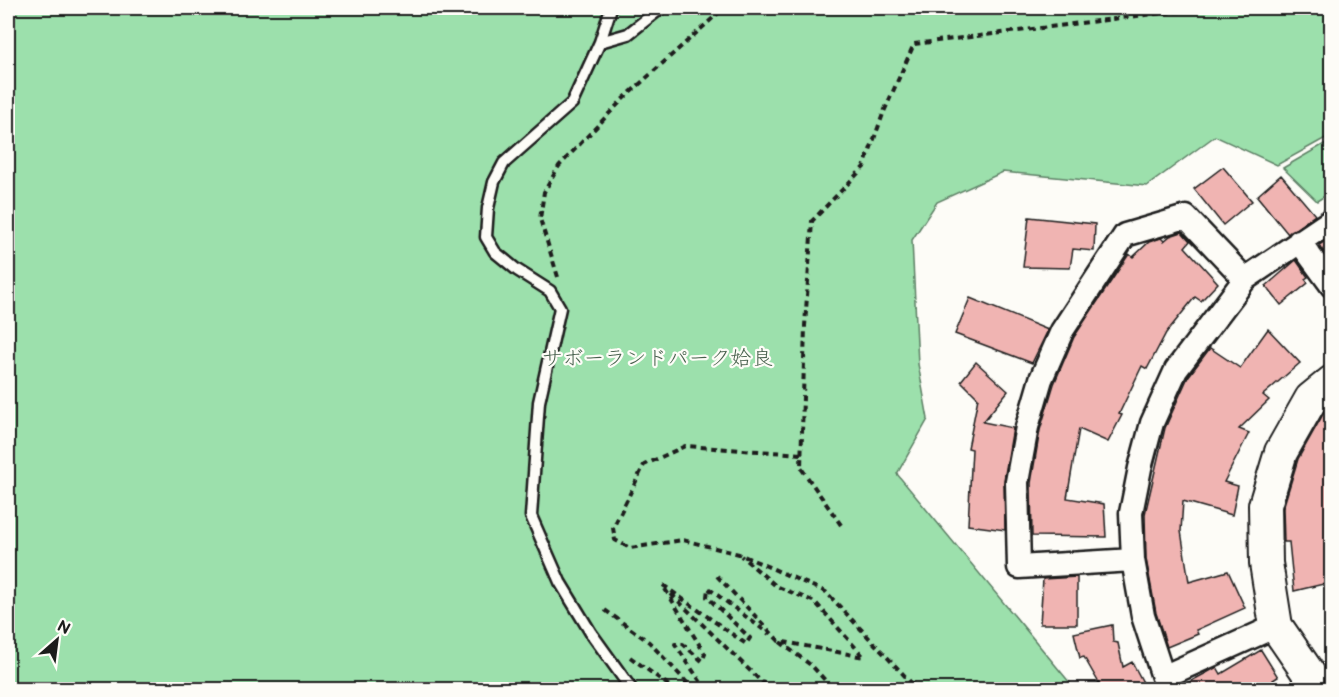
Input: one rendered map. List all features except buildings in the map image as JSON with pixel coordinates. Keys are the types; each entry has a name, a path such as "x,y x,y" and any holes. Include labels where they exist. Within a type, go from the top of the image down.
{"street":[{"path":"1133,560 1019,567 1017,482 1027,427 1041,379 1062,331 1125,235 1186,217 1245,279"},
{"path":"1276,626 1166,683 1143,616 1133,560 1131,513 1152,423 1176,370 1245,279 1332,219"},
{"path":"1299,241 1332,286"},
{"path":"1320,690 1276,626 1266,563 1265,506 1281,452 1311,399 1332,382"}],"lane":[{"path":"610,8 600,42 572,102 504,163 494,182 488,208 486,237 495,252 517,270 550,291 560,308 539,402 531,516 560,582 591,633 632,690"},
{"path":"600,42 628,34 661,8"}],"path":[{"path":"560,308 563,290 540,219 544,192 559,166 623,99 724,8"},
{"path":"841,525 801,468 805,326 812,221 864,167 883,114 914,44 1149,14 1222,8"},
{"path":"801,454 685,447 644,465 613,528 615,540 630,548 683,540 739,554 826,592 918,690"},
{"path":"717,576 779,641 864,657 815,602 776,586 739,554"},
{"path":"663,585 746,644 750,638 707,597 708,588 812,666 834,690"},
{"path":"663,585 705,654 702,662 683,644 675,644 706,690"},
{"path":"663,585 770,690"},
{"path":"605,610 649,642 694,690"},
{"path":"628,655 675,690"}],"green space":[{"name":"サボーランドパーク姶良","path":"8,8 1331,8 1331,135 1277,165 1215,136 1147,186 1003,172 937,202 912,240 918,364 928,419 897,474 1075,689 8,689"},
{"path":"1331,140 1331,192 1317,201 1283,168"}]}
